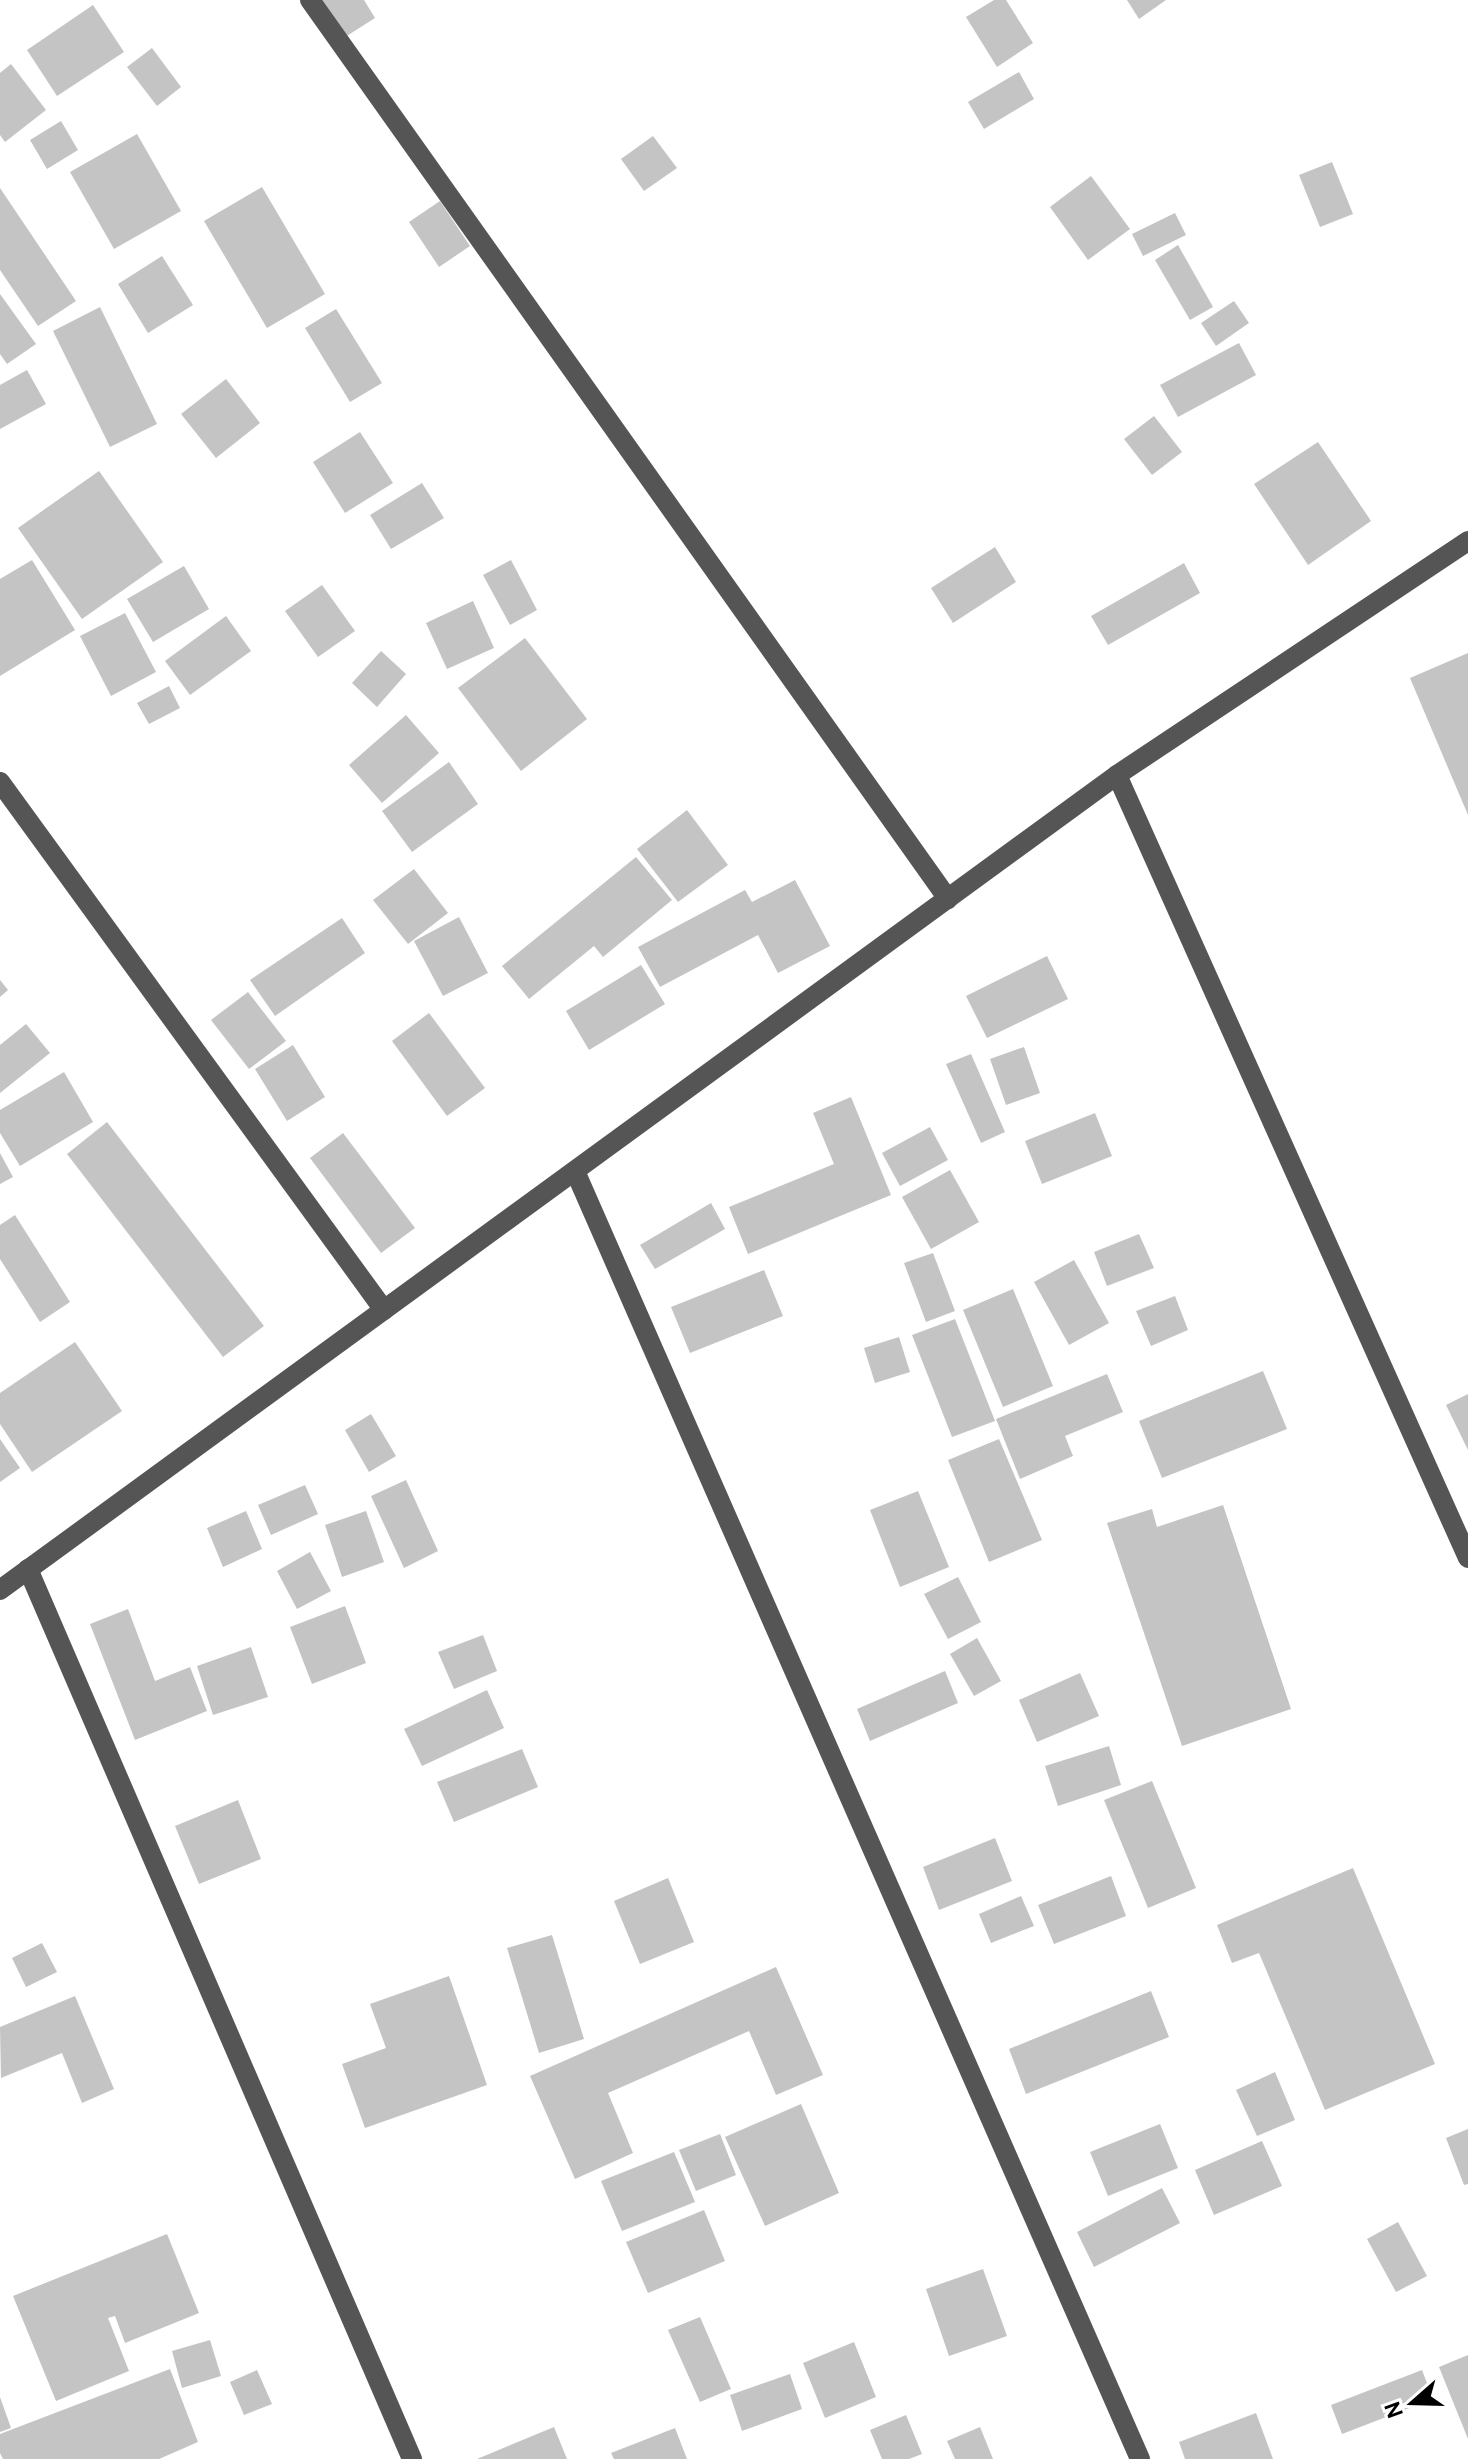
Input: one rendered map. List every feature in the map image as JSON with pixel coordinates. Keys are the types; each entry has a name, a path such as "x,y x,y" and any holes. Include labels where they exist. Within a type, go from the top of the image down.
{"street":[{"path":"310,0 948,899"},
{"path":"0,1590 1117,775 1468,541"},
{"path":"1117,775 1468,1558"},
{"path":"0,782 384,1310"},
{"path":"575,1171 1140,2459"},
{"path":"28,1569 412,2459"}],"building":[{"path":"303,0 364,0 375,18 331,46"},
{"path":"994,0 1006,0 1033,43 997,67 966,17"},
{"path":"1127,0 1166,0 1139,19"},
{"path":"93,5 124,52 57,96 27,50"},
{"path":"152,48 181,87 157,106 127,67"},
{"path":"11,64 46,110 5,142 0,135 0,73"},
{"path":"1019,72 1034,99 984,129 968,102"},
{"path":"61,121 78,150 47,169 30,140"},
{"path":"137,134 181,211 114,249 70,172"},
{"path":"653,136 677,168 644,191 621,159"},
{"path":"1332,162 1353,214 1320,227 1299,175"},
{"path":"1091,176 1130,229 1088,260 1050,207"},
{"path":"262,187 325,294 267,328 204,221"},
{"path":"0,188 76,301 38,326 0,270"},
{"path":"440,201 470,246 439,267 409,222"},
{"path":"1175,213 1186,235 1143,256 1132,234"},
{"path":"1178,245 1213,307 1190,320 1155,260"},
{"path":"162,256 193,305 148,333 118,284"},
{"path":"0,294 36,344 7,364 0,354"},
{"path":"1234,301 1249,323 1216,346 1201,323"},
{"path":"100,307 157,424 110,447 53,331"},
{"path":"336,309 382,383 350,402 305,328"},
{"path":"1239,343 1256,375 1178,417 1160,385"},
{"path":"27,370 46,404 0,429 0,385"},
{"path":"226,379 260,423 216,458 181,414"},
{"path":"1154,416 1182,452 1152,475 1124,439"},
{"path":"360,432 393,483 345,513 313,462"},
{"path":"1318,442 1371,521 1308,565 1254,484"},
{"path":"99,471 163,562 82,619 18,528"},
{"path":"422,483 444,518 391,549 370,515"},
{"path":"995,547 1016,582 953,623 931,588"},
{"path":"32,560 75,630 0,676 0,579"},
{"path":"511,560 537,610 510,625 483,575"},
{"path":"1184,563 1200,593 1108,645 1091,616"},
{"path":"184,566 209,609 153,642 127,599"},
{"path":"322,585 355,631 318,657 285,611"},
{"path":"473,601 494,648 447,669 426,623"},
{"path":"125,613 156,672 111,696 80,636"},
{"path":"226,616 251,651 190,695 165,661"},
{"path":"525,638 587,719 521,771 458,688"},
{"path":"381,651 406,674 377,707 352,683"},
{"path":"1468,653 1468,815 1410,678"},
{"path":"169,686 180,708 149,724 137,703"},
{"path":"406,715 439,753 382,803 349,765"},
{"path":"449,762 478,804 412,852 382,811"},
{"path":"687,810 728,865 678,902 637,849"},
{"path":"636,857 672,900 603,957 594,946 529,999 502,966"},
{"path":"414,869 448,913 408,944 373,900"},
{"path":"795,880 830,946 778,973 758,935 660,987 638,947 745,890 752,902"},
{"path":"459,917 488,973 443,996 414,941"},
{"path":"342,918 365,953 275,1016 250,980"},
{"path":"1047,956 1068,999 987,1038 966,996"},
{"path":"641,965 665,1004 589,1050 566,1011"},
{"path":"0,980 8,990 0,997"},
{"path":"248,992 286,1041 249,1069 211,1020"},
{"path":"429,1013 485,1088 447,1116 392,1041"},
{"path":"26,1024 50,1053 0,1093 0,1045"},
{"path":"293,1045 325,1097 287,1121 255,1069"},
{"path":"1024,1047 1040,1093 1006,1105 990,1059"},
{"path":"971,1054 1005,1132 981,1143 946,1064"},
{"path":"64,1072 93,1122 20,1166 0,1133 0,1110"},
{"path":"851,1097 891,1195 748,1254 729,1207 834,1164 813,1113"},
{"path":"1095,1113 1112,1156 1042,1184 1025,1141"},
{"path":"107,1122 264,1326 223,1357 67,1154"},
{"path":"930,1127 948,1160 900,1186 882,1153"},
{"path":"343,1133 415,1228 381,1253 310,1158"},
{"path":"0,1153 13,1177 0,1184"},
{"path":"950,1170 979,1222 931,1249 902,1197"},
{"path":"711,1203 725,1229 655,1269 640,1245"},
{"path":"15,1215 70,1302 40,1322 0,1259 0,1225"},
{"path":"1139,1234 1154,1268 1107,1286 1094,1252"},
{"path":"933,1253 955,1311 926,1322 904,1263"},
{"path":"1074,1260 1109,1323 1069,1345 1034,1282"},
{"path":"764,1270 783,1316 690,1353 671,1307"},
{"path":"1013,1289 1053,1386 1003,1407 963,1310"},
{"path":"1175,1296 1188,1330 1151,1346 1136,1311"},
{"path":"955,1319 995,1421 952,1437 912,1335"},
{"path":"899,1337 910,1372 875,1383 864,1348"},
{"path":"75,1342 122,1411 32,1472 0,1424 0,1393"},
{"path":"1263,1371 1287,1429 1162,1478 1139,1421"},
{"path":"1107,1374 1123,1412 1065,1436 1073,1456 1020,1479 996,1419"},
{"path":"1468,1394 1468,1450 1446,1405"},
{"path":"371,1414 396,1456 369,1472 345,1430"},
{"path":"0,1439 20,1468 0,1482"},
{"path":"999,1439 1042,1540 989,1562 948,1460"},
{"path":"406,1480 438,1551 404,1568 371,1496"},
{"path":"305,1485 318,1514 271,1535 258,1505"},
{"path":"918,1491 949,1567 900,1587 870,1510"},
{"path":"1223,1505 1291,1709 1182,1746 1107,1523 1152,1509 1157,1527"},
{"path":"246,1511 262,1549 223,1567 207,1528"},
{"path":"366,1511 384,1562 342,1577 325,1525"},
{"path":"310,1552 331,1591 297,1609 277,1571"},
{"path":"958,1577 981,1622 948,1639 924,1594"},
{"path":"345,1606 366,1663 312,1684 290,1627"},
{"path":"128,1609 155,1681 190,1667 207,1711 135,1740 90,1624"},
{"path":"483,1635 497,1671 454,1689 438,1652"},
{"path":"977,1638 1001,1681 974,1696 950,1654"},
{"path":"251,1647 268,1697 213,1715 197,1666"},
{"path":"945,1671 958,1703 870,1741 857,1709"},
{"path":"1080,1673 1099,1716 1037,1742 1019,1700"},
{"path":"487,1690 504,1728 422,1766 404,1729"},
{"path":"1109,1746 1121,1785 1058,1806 1045,1766"},
{"path":"522,1749 538,1787 454,1822 437,1782"},
{"path":"1152,1781 1196,1888 1148,1908 1104,1800"},
{"path":"238,1800 261,1859 199,1884 175,1826"},
{"path":"995,1838 1012,1881 939,1910 923,1867"},
{"path":"1353,1868 1435,2064 1325,2110 1259,1953 1232,1963 1217,1925"},
{"path":"1111,1876 1126,1916 1054,1944 1038,1905"},
{"path":"668,1878 694,1942 640,1964 614,1901"},
{"path":"1021,1896 1034,1926 991,1943 979,1914"},
{"path":"552,1935 584,2039 539,2053 507,1948"},
{"path":"42,1943 57,1972 26,1987 12,1958"},
{"path":"776,1967 823,2075 776,2095 749,2031 608,2093 633,2153 575,2179 530,2076"},
{"path":"449,1976 487,2085 365,2128 342,2064 386,2048 370,2004"},
{"path":"1151,1991 1169,2037 1026,2094 1009,2049"},
{"path":"75,1996 114,2089 82,2103 62,2053 1,2078 0,2027"},
{"path":"1275,2072 1295,2120 1257,2136 1236,2090"},
{"path":"801,2104 839,2193 765,2226 725,2137"},
{"path":"1160,2124 1178,2168 1108,2196 1090,2152"},
{"path":"1468,2129 1468,2184 1464,2185 1446,2138"},
{"path":"720,2134 736,2175 696,2191 679,2150"},
{"path":"1262,2141 1282,2186 1214,2215 1195,2170"},
{"path":"674,2152 695,2202 622,2231 601,2181"},
{"path":"1162,2188 1180,2223 1094,2267 1077,2232"},
{"path":"704,2210 725,2261 648,2293 626,2242"},
{"path":"1398,2222 1427,2276 1396,2292 1367,2239"},
{"path":"167,2234 199,2313 125,2343 115,2316 108,2318 129,2371 56,2401 13,2296"},
{"path":"983,2269 1007,2336 949,2356 926,2289"},
{"path":"700,2317 731,2389 700,2402 668,2330"},
{"path":"210,2340 221,2376 182,2388 172,2351"},
{"path":"854,2342 876,2397 825,2418 803,2363"},
{"path":"1468,2355 1468,2439 1439,2367"},
{"path":"170,2369 198,2442 159,2459 3,2459 0,2434"},
{"path":"257,2370 272,2404 244,2415 230,2382"},
{"path":"1422,2370 1433,2399 1342,2434 1331,2405"},
{"path":"790,2374 802,2409 742,2431 730,2395"},
{"path":"0,2397 11,2428 0,2432"},
{"path":"1256,2413 1273,2459 1185,2459 1179,2442"},
{"path":"906,2415 922,2454 909,2459 882,2459 870,2430"},
{"path":"554,2427 567,2459 477,2459"},
{"path":"980,2427 993,2459 955,2459 947,2441"},
{"path":"675,2428 687,2459 614,2459 611,2453"}]}
